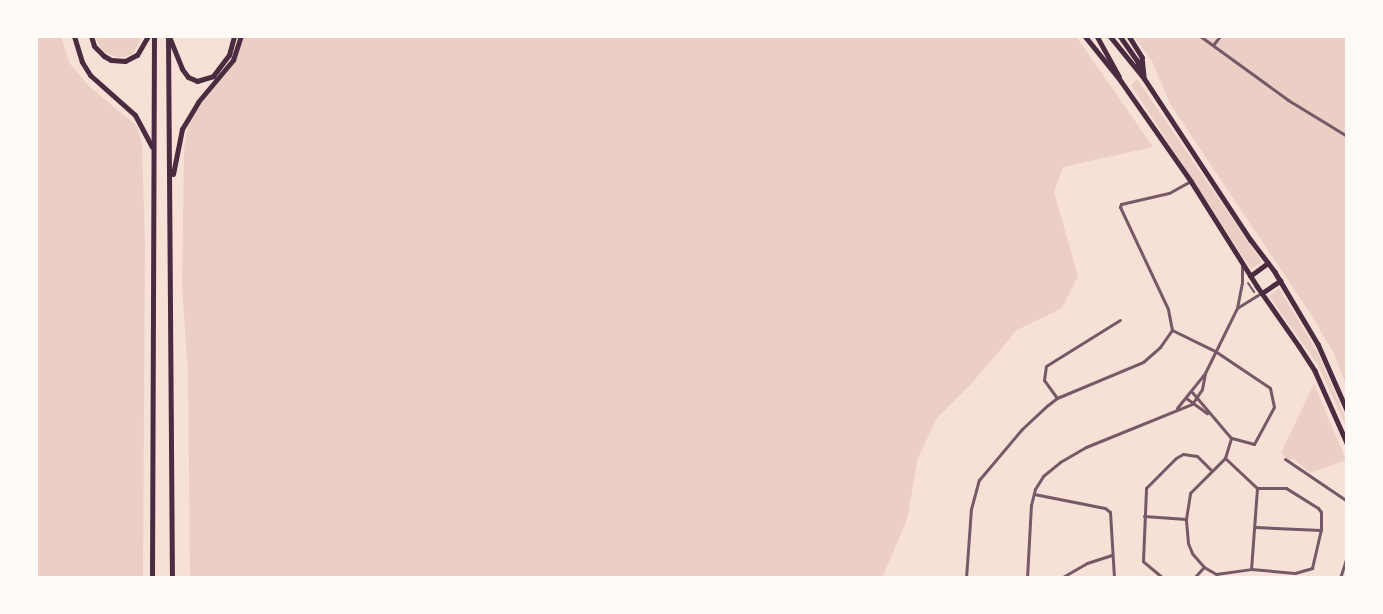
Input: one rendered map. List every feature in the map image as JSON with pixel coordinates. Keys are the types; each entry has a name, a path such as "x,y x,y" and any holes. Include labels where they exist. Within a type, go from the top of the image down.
{"highway":[{"path":"74,36 80,58 90,75 135,115 153,150"},
{"path":"91,36 94,46 104,56 111,60 125,61 137,55 148,36"},
{"path":"152,578 153,36"},
{"path":"168,36 182,69 188,77 197,81 213,76 229,55 234,36"},
{"path":"168,36 172,578"},
{"path":"170,191 183,129 198,102 233,60 241,36"}],"main road":[{"path":"1085,36 1121,81 1191,181 1250,276 1315,371 1347,443"},
{"path":"1097,36 1121,81"},
{"path":"1110,36 1144,78 1280,281 1318,344 1347,410"},
{"path":"1120,36 1138,62 1144,78"},
{"path":"1129,36 1145,63 1144,78"},
{"path":"1250,276 1268,263"},
{"path":"1262,293 1280,281"}],"street":[{"path":"1200,36 1288,100 1347,136"},
{"path":"1213,45 1220,36"},
{"path":"966,578 971,509 979,480 1022,429 1057,398 1143,363 1160,347 1172,330 1168,309 1120,207 1122,204 1163,196 1191,181"},
{"path":"1027,578 1033,494 1043,476 1068,457 1192,404 1198,397 1215,351 1237,308 1243,280 1242,263"},
{"path":"1243,280 1250,276"},
{"path":"1248,283 1254,292"},
{"path":"1237,308 1262,293"},
{"path":"1057,398 1044,380 1047,366 1059,355 1120,320"},
{"path":"1172,330 1215,351 1270,388 1274,398 1274,407 1254,444 1231,438 1208,414 1198,397 1192,392"},
{"path":"1176,409 1205,374"},
{"path":"1186,398 1208,414"},
{"path":"1225,458 1257,488 1286,488 1318,508 1321,512 1321,530 1312,568 1295,573 1251,569 1216,576 1204,567 1192,553 1188,543 1186,519 1190,493 1225,458 1231,438"},
{"path":"1163,578 1143,561 1146,488 1176,458 1191,454 1204,461 1211,470"},
{"path":"1285,459 1347,501"},
{"path":"1251,569 1257,488"},
{"path":"1033,494 1105,508 1110,512 1114,578"},
{"path":"1144,516 1186,519"},
{"path":"1255,528 1321,530"},
{"path":"1061,578 1087,563 1112,555"},
{"path":"1340,578 1347,557"},
{"path":"1194,578 1204,567"}],"shaded area":[{"path":"36,36 61,36 70,64 91,88 137,126 142,143 145,246 143,578 36,578"},
{"path":"95,36 141,36 133,54 118,58 102,51"},
{"path":"245,36 1076,36 1153,147 1063,167 1054,192 1078,276 1062,308 1017,330 971,384 937,418 918,458 907,520 882,578 190,578 188,375 182,286 184,149 189,119 230,68"},
{"path":"1133,36 1347,36 1347,387 1333,352 1312,316 1170,104 1152,61"},
{"path":"1137,79 1262,262 1251,269 1131,85"},
{"path":"1279,288 1318,353 1347,421 1347,429 1318,365 1269,296"},
{"path":"1314,384 1346,460 1310,473 1294,459 1289,460 1281,453"}]}
